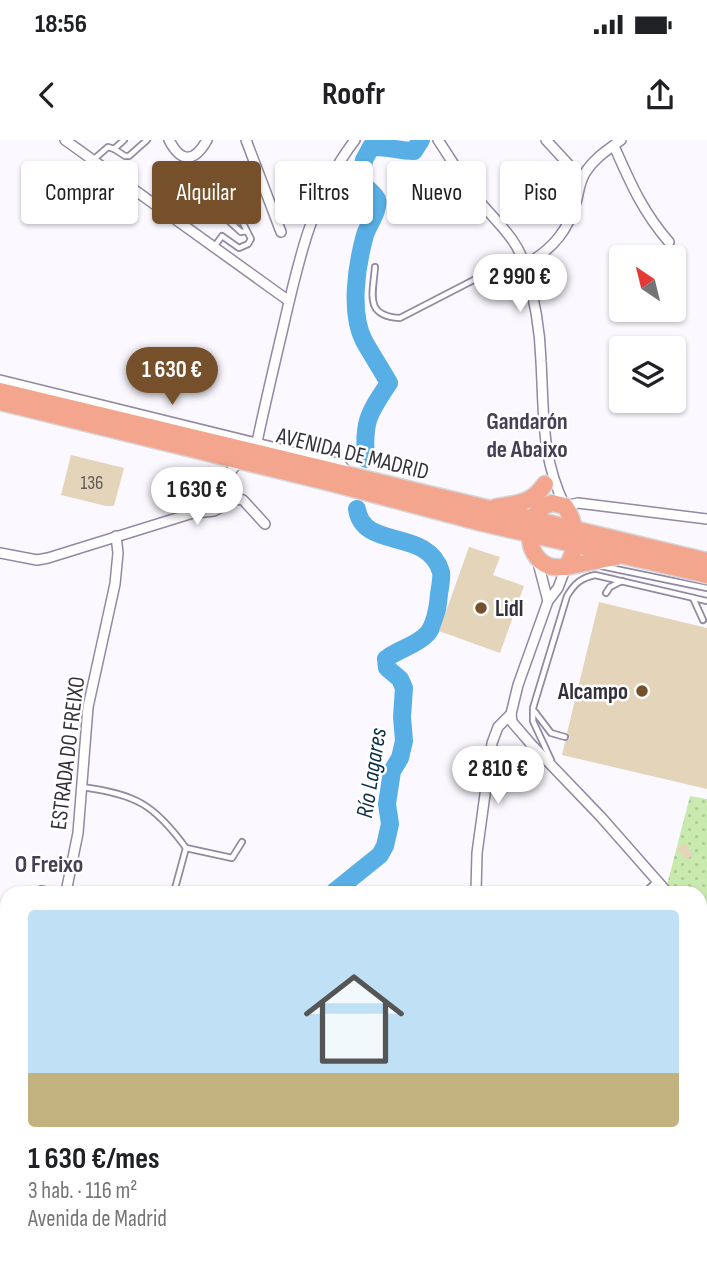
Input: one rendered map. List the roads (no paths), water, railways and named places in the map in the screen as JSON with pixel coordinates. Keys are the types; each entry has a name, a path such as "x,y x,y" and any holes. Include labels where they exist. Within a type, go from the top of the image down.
{"highway":[{"name":"AVENIDA DE MADRID","path":"0,391 348,475 484,516"},
{"name":"AVENIDA DE MADRID","path":"0,402 239,461 484,516 547,512"},
{"path":"484,516 535,497 547,477"},
{"path":"523,503 603,536 707,561"},
{"path":"536,555 530,541 547,512"},
{"path":"547,512 575,536 625,555 707,575"},
{"path":"547,512 575,536 603,536"},
{"path":"484,516 551,567 566,567 625,555"},
{"path":"566,567 573,556 575,536"}],"street":[{"path":"65,140 289,301"},
{"path":"169,140 180,157 186,158 192,156 206,140"},
{"path":"246,140 281,232"},
{"path":"257,442 289,301 313,216 330,180 355,140"},
{"path":"438,140 473,193 510,234 525,265 533,298 541,360 547,512"},
{"path":"546,140 582,179"},
{"path":"525,265 551,247 566,229 582,179 593,162 617,143 636,198 669,242"},
{"path":"0,380 341,464 348,475"},
{"path":"193,513 211,497 239,461"},
{"path":"547,477 547,512"},
{"path":"0,553 37,560 193,513 214,511 237,499 243,500 265,524"},
{"path":"547,512 578,503 707,520"},
{"name":"ESTRADA DO FREIXO","path":"67,886 78,834 88,707 115,584 118,553 116,536"},
{"path":"536,555 548,601"},
{"path":"476,886 477,853 492,743 498,727 511,714 518,685 548,601 558,588 566,567"},
{"path":"511,714 516,729 662,886"}],"lane":[{"path":"114,149 124,140"},
{"path":"93,160 108,147 129,156 147,140"},
{"path":"214,247 222,236 239,248 243,248 251,239 247,231 225,187 215,192 230,222 241,232 247,231"},
{"path":"375,267 373,304 377,312 387,318 400,318 521,255"},
{"path":"586,562 707,588"},
{"path":"555,768 533,721 533,708 573,586 583,578 596,575 707,601"},
{"path":"606,593 610,587 623,580"},
{"path":"692,597 703,620"},
{"path":"533,708 545,728 565,737"},
{"path":"81,787 116,792 135,800 158,816 186,848 232,858 242,842"},
{"path":"176,886 186,848"},
{"path":"652,886 657,881"}],"waterway":[{"name":"Río Lagares","path":"366,459 365,436 368,419 389,383 364,341 357,316 359,260 377,203 374,195 362,184 364,160 371,147 414,151 421,140"},
{"name":"Río Lagares","path":"341,886 380,855 385,846 390,824 387,804 392,771 400,758 404,741 404,688 400,679 387,668 386,659 418,642 430,630 437,610 441,577 434,558 423,549 371,530 362,522 357,509"}],"place":[{"name":"Lidl","path":"481,608"},
{"name":"Alcampo","path":"642,691"}],"district":[{"name":"Gandarón de Abaixo","path":"527,435"},
{"name":"O Freixo","path":"49,864"}]}
